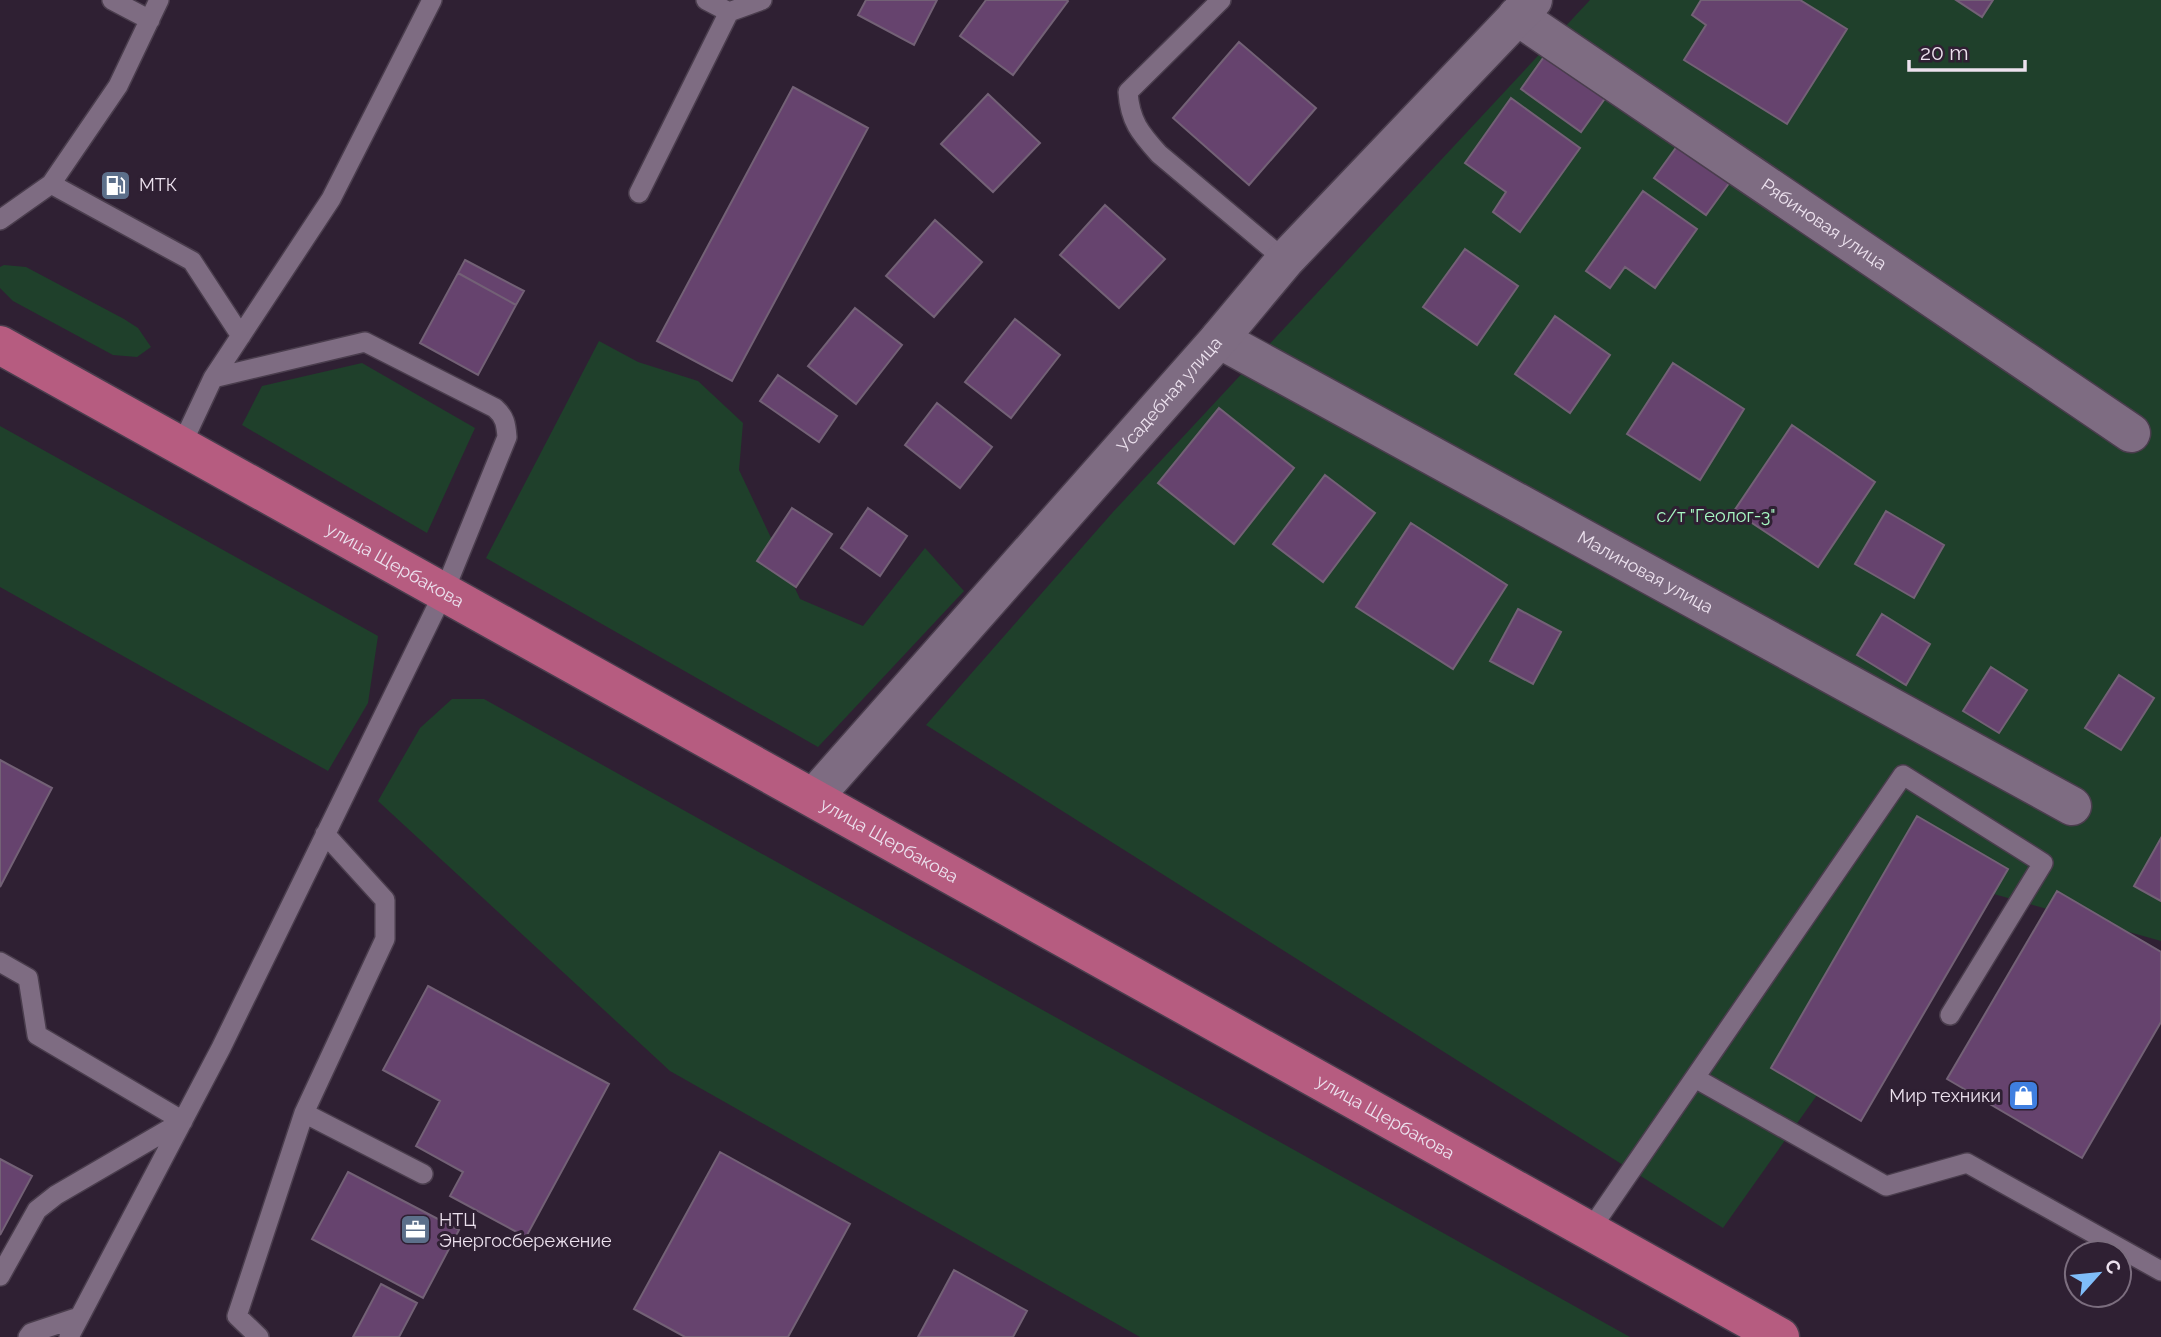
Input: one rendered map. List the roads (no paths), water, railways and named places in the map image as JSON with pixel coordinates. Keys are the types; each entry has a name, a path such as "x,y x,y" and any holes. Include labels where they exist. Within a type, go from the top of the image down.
{"main road":[{"name":"улица Щербакова","path":"0,345 1780,1337"}],"street":[{"name":"Усадебная улица","path":"814,797 1219,339 1285,260 1525,8"},
{"name":"Рябиновая улица","path":"1525,8 2131,433"},
{"name":"Малиновая улица","path":"1219,339 2072,806"}],"lane":[{"path":"112,0 150,20"},
{"path":"0,220 51,184 118,86 159,0"},
{"path":"181,446 213,379 331,199 432,0"},
{"path":"706,0 729,12"},
{"path":"639,193 729,12 762,0"},
{"path":"1221,0 1128,92 1129,113 1142,135 1159,154 1285,260"},
{"path":"51,184 192,261 241,336"},
{"path":"69,1337 221,1048 444,592 507,437 503,416 495,408 365,342 213,379"},
{"path":"1590,1230 1903,775 2043,863 1950,1016"},
{"path":"259,1337 237,1316 304,1113 385,939 385,900 325,834"},
{"path":"0,962 28,978 37,1035 183,1121"},
{"path":"1695,1078 1886,1186 1967,1163 2161,1271"},
{"path":"304,1113 423,1174"},
{"path":"0,1276 37,1210 56,1195 183,1121"},
{"path":"27,1337 31,1333 79,1317"}],"place":[{"name":"МТК","path":"116,185"},
{"name":"Мир техники","path":"2024,1096"},
{"name":"НТЦ Энергосбережение","path":"416,1230"}],"park label":[{"name":"с/т \"Геолог-3\"","path":"1716,516"}]}
